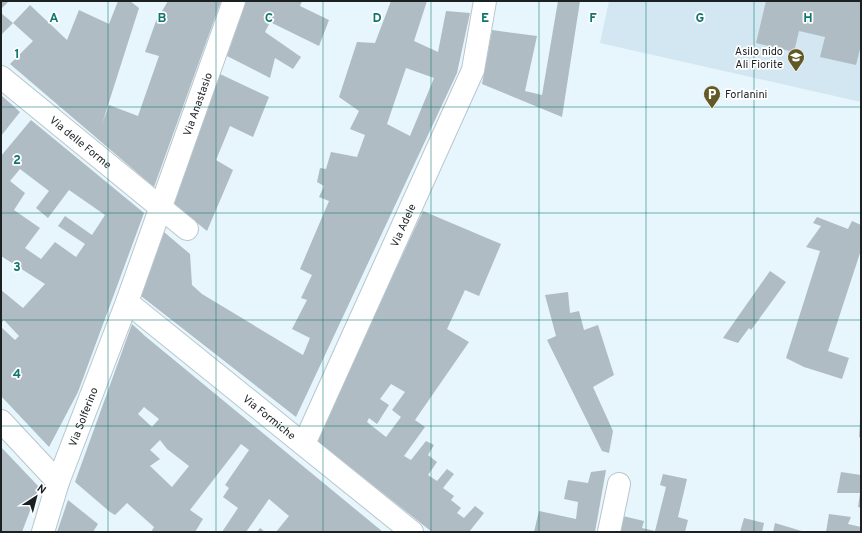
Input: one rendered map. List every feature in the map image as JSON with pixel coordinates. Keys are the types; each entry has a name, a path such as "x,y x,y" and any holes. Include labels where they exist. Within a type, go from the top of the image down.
{"street":[{"name":"Via Anastasio","path":"127,302 234,1"},
{"name":"Via Adele","path":"304,444 473,70 485,1"},
{"name":"Via delle Forme","path":"1,77 161,208"},
{"path":"161,208 187,229"},
{"name":"Via Formiche","path":"127,302 412,532"},
{"name":"Via Solferino","path":"43,532 58,482 127,302"},
{"path":"1,420 58,482"},
{"path":"609,532 619,484"}],"shaded area":[{"name":"Asilo nido Ali Fiorite","path":"609,1 861,1 861,102 600,43"}],"building":[{"path":"1,1 9,1 1,9"},
{"path":"118,1 130,1 139,8 102,124 109,105 138,116 159,56 145,52 156,21 168,1 221,1 154,187 10,64 33,41 13,23 30,5 67,40 79,10 109,24"},
{"path":"246,1 302,1 300,6 329,20 319,46 270,22 265,32 301,57 293,69 275,58 270,78 227,56"},
{"path":"391,1 427,1 414,41 438,52 446,11 470,13 457,73 296,417 141,296 164,232 190,254 192,285 202,294 303,355 310,338 292,329 307,300 301,298 312,275 300,269 329,201 319,197 324,186 317,182 320,168 326,169 331,152 357,157 365,135 350,129 359,111 339,97 357,42 375,43","holes":["406,68 434,78 410,136 387,124"]},
{"path":"558,1 580,1 562,117 482,84 492,30 537,36 525,91 542,95"},
{"path":"766,1 861,1 861,45 856,65 820,57 825,37 799,31 794,52 756,43"},
{"path":"1,13 13,23 1,35"},
{"path":"220,74 269,97 253,137 230,126 216,160 233,170 207,231 174,204"},
{"path":"1,95 20,112 1,136"},
{"path":"31,120 144,213 78,392 49,447 1,396 1,327 15,340 19,336 4,320 1,323 1,290 23,308 45,284 1,256 1,156","holes":["20,169 49,191 36,208 48,218 69,190 105,215 92,235 65,216 58,226 85,244 76,257 55,242 41,259 25,248 40,228 14,210 25,193 10,181"]},
{"path":"423,211 501,244 479,296 465,290 447,329 469,342 415,420 425,427 404,456 411,460 426,441 434,445 428,455 437,462 428,475 437,481 447,469 454,474 443,488 454,496 451,500 461,508 457,513 464,518 475,506 484,513 469,532 432,532 316,440","holes":["391,384 405,392 392,410 401,417 386,437 367,422 369,418 377,424 389,405 380,399"]},
{"path":"817,217 848,229 852,221 861,225 861,250 828,351 849,358 842,379 804,367 786,358 820,251 806,247 821,226 813,223"},
{"path":"770,271 786,282 751,330 749,328 738,343 723,338"},
{"path":"568,292 570,313 579,311 584,330 598,325 614,375 593,387 613,431 609,453 602,451 547,340 556,336 545,295"},
{"path":"132,324 383,532 276,532 289,516 269,499 246,532 222,532 238,508 223,497 229,488 225,485 249,450 241,444 190,510 203,519 195,532 151,532 154,527 127,503 115,515 75,482","holes":["144,407 159,419 152,427 138,414","160,440 167,449 189,466 172,487 150,466 160,459 150,450"]},
{"path":"860,420 861,421 861,438 859,437"},
{"path":"1,447 39,487 22,532 1,532"},
{"path":"606,470 595,532 534,532 539,511 576,519 578,502 564,499 568,480 588,483 591,472"},
{"path":"841,472 861,475 861,508 858,507 860,493 837,493"},
{"path":"663,474 687,479 678,517 688,520 685,532 619,532 623,516 644,521 642,528 655,531 666,487 660,485"},
{"path":"68,500 98,524 93,532 57,532"},
{"path":"829,514 851,517 848,524 861,527 861,532 826,532"},
{"path":"744,518 764,523 762,532 740,532"},
{"path":"775,523 805,532 773,532"},
{"path":"260,528 265,532 257,532"}],"place":[{"name":"Asilo nido Ali Fiorite","path":"796,72"},
{"name":"Forlanini","path":"712,109"}]}
